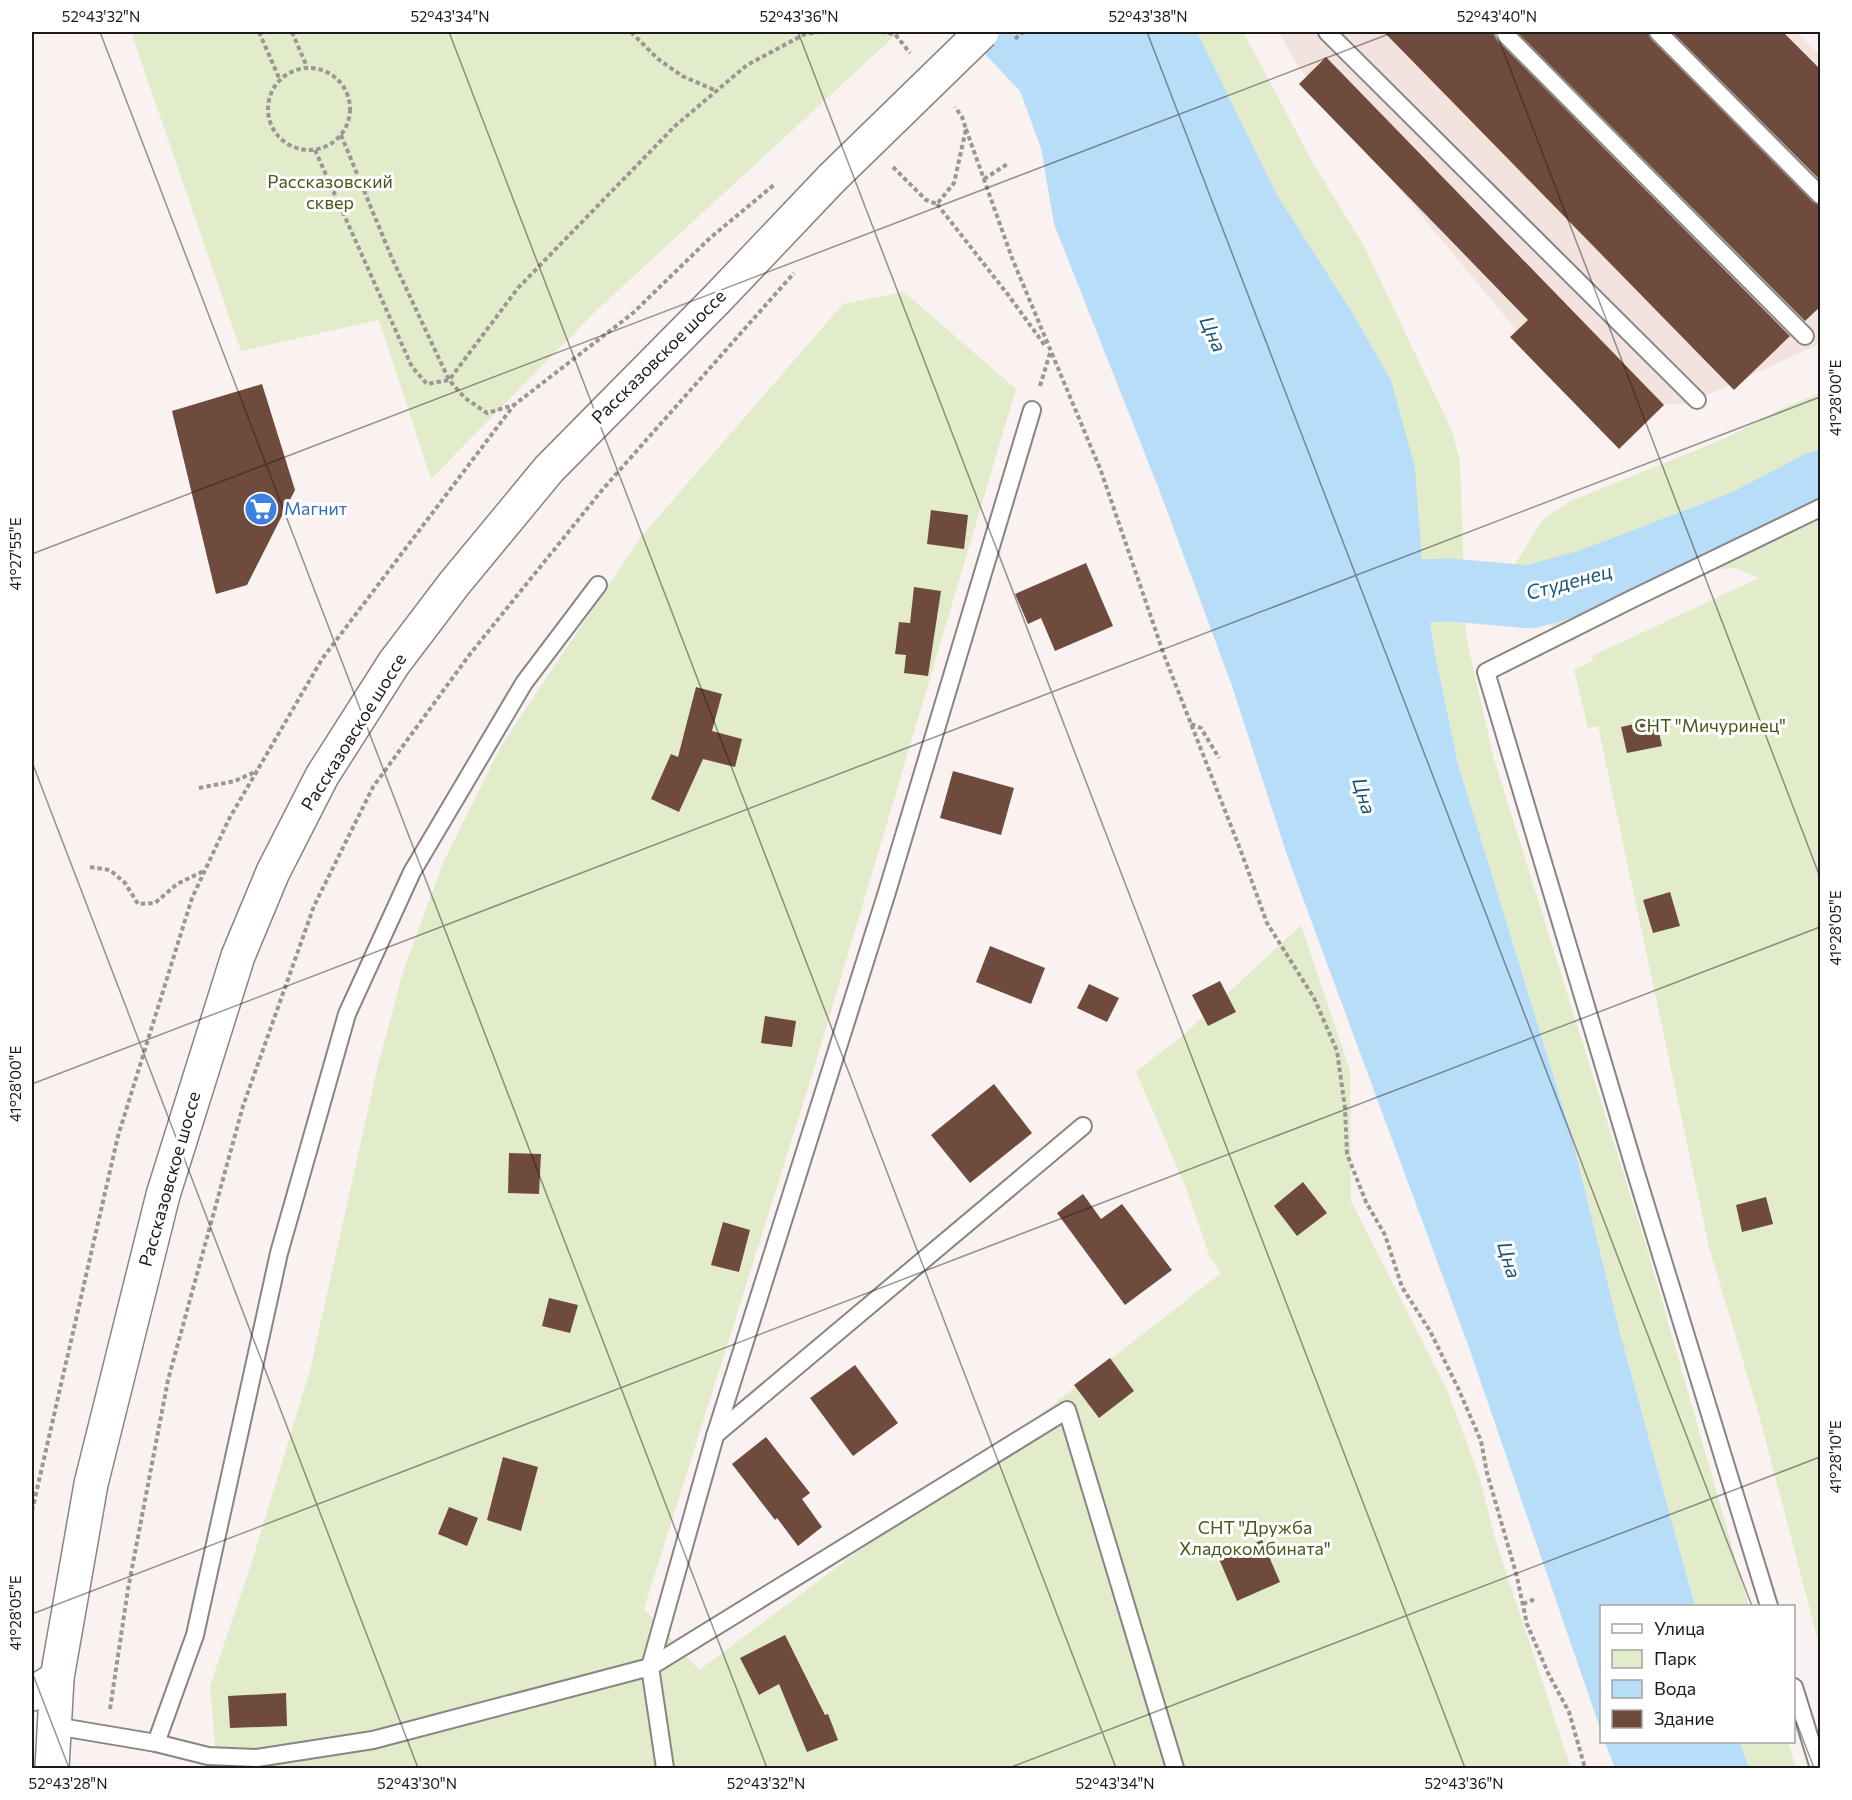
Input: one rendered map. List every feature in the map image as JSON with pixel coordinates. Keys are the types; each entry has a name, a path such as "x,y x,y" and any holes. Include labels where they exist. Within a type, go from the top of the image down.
{"main road":[{"name":"Рассказовское шоссе","path":"52,1768 55,1726 44,1686 162,1195 238,956 273,872 322,776 394,663 454,584 549,469 716,300 832,178 982,32"}],"lane":[{"path":"1326,32 1697,400"},
{"path":"1503,32 1805,336"},
{"path":"1658,32 1821,195"},
{"path":"665,1768 650,1667 715,1436 887,892 1032,410"},
{"path":"1769,1605 1631,1158 1486,672 1821,508"},
{"path":"156,1743 195,1635 279,1253 347,1014 412,872 524,683 598,585"},
{"path":"715,1436 1083,1126"},
{"path":"55,1726 156,1743 208,1756 257,1758 373,1740 650,1667 1067,1410 1175,1768"},
{"path":"1795,1690 1819,1768"}],"path":[{"path":"259,32 280,80"},
{"path":"292,32 308,67"},
{"path":"631,32 658,59 674,71 717,91"},
{"path":"315,150 412,367 427,384 449,380 518,288 675,126 747,65 805,34 820,32"},
{"path":"308,67 323,69 335,76 350,97 351,111 348,124 341,135 331,144 315,150 304,150 291,146 279,138 271,126 268,112 269,98 280,80 297,68 308,67"},
{"path":"966,129 1012,258 1101,471 1164,655 1267,923 1314,998 1337,1051 1345,1108 1347,1154 1366,1202 1385,1235 1402,1287 1430,1331 1481,1442 1527,1624 1568,1708 1585,1768"},
{"path":"341,135 391,256 449,380 465,398 487,413 514,405 633,313 710,238 779,180"},
{"path":"984,179 1009,163"},
{"path":"938,204 1051,354"},
{"path":"1032,410 1051,354"},
{"path":"1191,723 1201,728 1219,758"},
{"path":"199,788 234,781 258,771"},
{"path":"90,867 110,870 125,883 138,904 155,903 177,884 204,871"},
{"path":"1523,1604 1535,1599"}],"shaded area":[{"path":"1279,32 1797,32 1820,56 1820,344 1690,403 1581,408 1298,67"}],"green space":[{"name":"Рассказовский сквер","path":"131,32 899,32 598,309 431,479 379,320 241,351"},
{"path":"1197,32 1243,32 1314,165 1364,246 1452,431 1460,461 1466,637 1494,759 1648,1252 1749,1605 1695,1605 1620,1333 1570,1130 1458,764 1434,649 1422,561 1391,380 1352,312 1277,195"},
{"name":"СНТ \"Дружба Хладокомбината\"","path":"904,292 1016,389 809,1085 644,1609 699,1670 1023,1428 1221,1273 1210,1258 1187,1190 1136,1072 1181,1037 1301,925 1350,1070 1351,1201 1448,1392 1479,1476 1496,1542 1571,1768 217,1768 210,1686 254,1555 310,1370 378,1065 404,969 443,863 501,746 640,538 843,304"},
{"name":"СНТ \"Мичуринец\"","path":"1820,393 1820,1648 1759,1415 1709,1247 1598,726 1588,728 1574,670 1593,661 1592,656 1759,578 1735,568 1671,573 1641,582 1626,588 1573,642 1520,603 1510,573 1543,519 1571,501 1726,438 1787,406"},
{"path":"1740,1743 1788,1743 1796,1768 1749,1768"}],"water":[{"name":"Цна","path":"964,32 1197,32 1277,195 1352,312 1391,380 1415,468 1422,561 1434,649 1458,764 1570,1130 1620,1333 1695,1605 1600,1605 1600,1728 1467,1342 1288,858 1231,683 1160,492 1054,224 1041,148 1020,91"},
{"path":"1605,1743 1740,1743 1749,1768 1615,1768"}],"building":[{"path":"1384,32 1493,32 1496,39 1790,336 1734,390"},
{"path":"1517,32 1648,32 1651,39 1813,202 1821,205 1821,306 1805,321"},
{"path":"1672,32 1783,32 1821,70 1821,181"},
{"path":"1326,57 1664,405 1619,449 1510,337 1528,320 1299,84"},
{"path":"262,384 295,490 247,585 216,594 172,411"},
{"path":"931,510 968,515 964,549 927,544"},
{"path":"1086,563 1113,626 1055,651 1041,618 1028,624 1015,594"},
{"path":"914,587 941,591 928,676 904,673 906,655 895,654 899,622 910,623"},
{"path":"696,687 722,694 712,731 742,739 735,767 703,759 679,812 651,799 671,754 678,757"},
{"path":"1656,719 1662,746 1627,753 1621,727"},
{"path":"953,771 1014,788 1001,835 940,818"},
{"path":"1670,892 1680,926 1653,933 1643,900"},
{"path":"990,946 1045,968 1031,1004 976,982"},
{"path":"1220,981 1236,1012 1208,1026 1192,995"},
{"path":"1089,984 1119,998 1107,1022 1077,1008"},
{"path":"765,1016 796,1021 792,1047 761,1043"},
{"path":"994,1084 1032,1133 970,1183 931,1135"},
{"path":"509,1153 541,1154 539,1194 508,1193"},
{"path":"1303,1182 1327,1213 1297,1236 1274,1206"},
{"path":"1083,1194 1101,1219 1122,1204 1172,1270 1125,1305 1057,1213"},
{"path":"1766,1197 1773,1224 1742,1232 1736,1205"},
{"path":"723,1222 750,1230 739,1272 711,1265"},
{"path":"549,1298 578,1305 570,1333 542,1326"},
{"path":"1110,1358 1134,1391 1099,1418 1074,1385"},
{"path":"855,1365 898,1423 853,1456 810,1398"},
{"path":"766,1437 810,1493 802,1499 822,1527 798,1546 732,1464"},
{"path":"503,1457 538,1467 521,1531 487,1520"},
{"path":"449,1507 478,1518 467,1546 438,1534"},
{"path":"1262,1540 1280,1582 1237,1601 1219,1559"},
{"path":"785,1635 825,1715 828,1714 838,1740 807,1752 779,1684 759,1695 740,1658"},
{"path":"286,1693 287,1726 230,1728 228,1696"}],"waterway":[{"name":"Студенец","path":"1339,593 1452,590 1529,597 1588,581 1743,522 1820,482"}],"place":[{"name":"Магнит","path":"261,509"}]}
